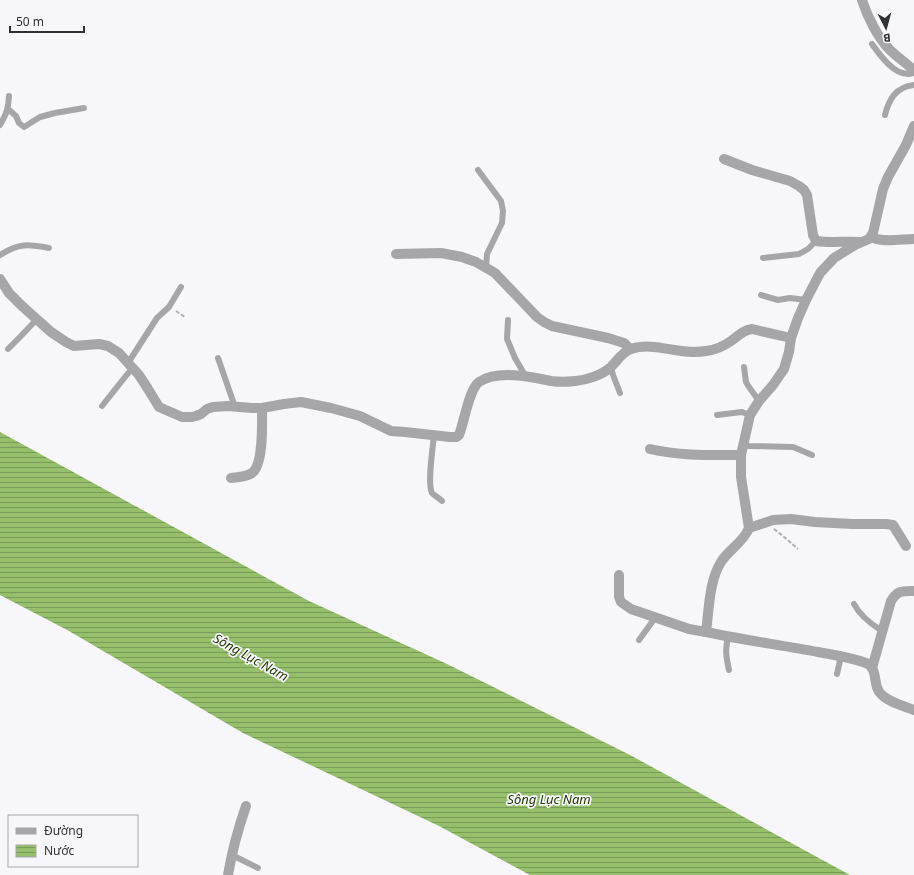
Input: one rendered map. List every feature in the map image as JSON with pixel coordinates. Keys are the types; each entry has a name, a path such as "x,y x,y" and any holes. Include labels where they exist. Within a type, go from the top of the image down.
{"street":[{"path":"862,0 869,19 889,49 914,72"},
{"path":"706,632 713,582 720,563 739,543 749,528 741,477 742,450 750,415 784,369 791,338 806,300 820,273 834,258 871,237 883,189 906,145 914,126"},
{"path":"724,159 752,170 790,181 804,190 807,195 813,235 816,241 860,242"},
{"path":"871,237 881,240 914,238"},
{"path":"396,254 441,253 462,257 476,262 495,273 537,317 544,322 552,326 624,343 630,349"},
{"path":"0,279 9,292 22,306 51,332 74,346 99,344 108,346 119,353 139,375 158,407 182,417 196,416 214,406 262,408 301,402 360,416 391,431 450,437 456,437 458,435 473,389 479,382 489,378 502,375 526,376 551,381 576,381 594,377 604,372 611,367 619,357 630,349 638,347 655,347 696,352 707,351 722,347 746,330 752,329 791,338"},
{"path":"231,478 245,476 252,473 257,468 262,445 262,408"},
{"path":"650,450 691,455 742,450"},
{"path":"749,528 773,520 852,524 886,524 893,525 906,546"},
{"path":"619,575 619,597 621,602 631,609 689,630 841,656 867,663 872,668 878,690 881,695 895,703 914,710"},
{"path":"872,668 891,601 895,595 901,591 914,591"},
{"path":"228,875 238,829 246,806"}],"lane":[{"path":"872,44 884,60 897,71 907,74 914,72"},
{"path":"885,115 888,104 898,90 907,86 914,86"},
{"path":"0,124 6,116 9,96"},
{"path":"8,109 16,116 19,124 24,127 47,115 84,108"},
{"path":"478,170 500,201 503,211 502,222 486,254 486,268"},
{"path":"763,258 799,254 808,249 816,241"},
{"path":"0,255 21,245 32,244 49,248"},
{"path":"102,406 130,365 157,318 169,307 181,287"},
{"path":"762,295 778,300 790,298 806,300"},
{"path":"8,350 37,319"},
{"path":"508,320 507,339 513,354 526,376"},
{"path":"218,358 235,407"},
{"path":"744,366 746,382 759,401"},
{"path":"611,367 620,393"},
{"path":"717,415 742,412 750,415"},
{"path":"434,435 430,476 431,490 442,501"},
{"path":"742,450 749,446 793,447 812,455"},
{"path":"854,604 858,611 873,626 882,631"},
{"path":"639,640 655,618"},
{"path":"728,637 726,656 729,670"},
{"path":"837,674 841,656"},
{"path":"232,855 258,868"}],"path":[{"path":"169,307 185,317"},
{"path":"768,521 773,529 798,549"}],"water":[{"name":"Sông Lục Nam","path":"0,432 309,601 447,664 630,755 850,875 530,875 439,826 243,733 69,631 0,595"}]}
